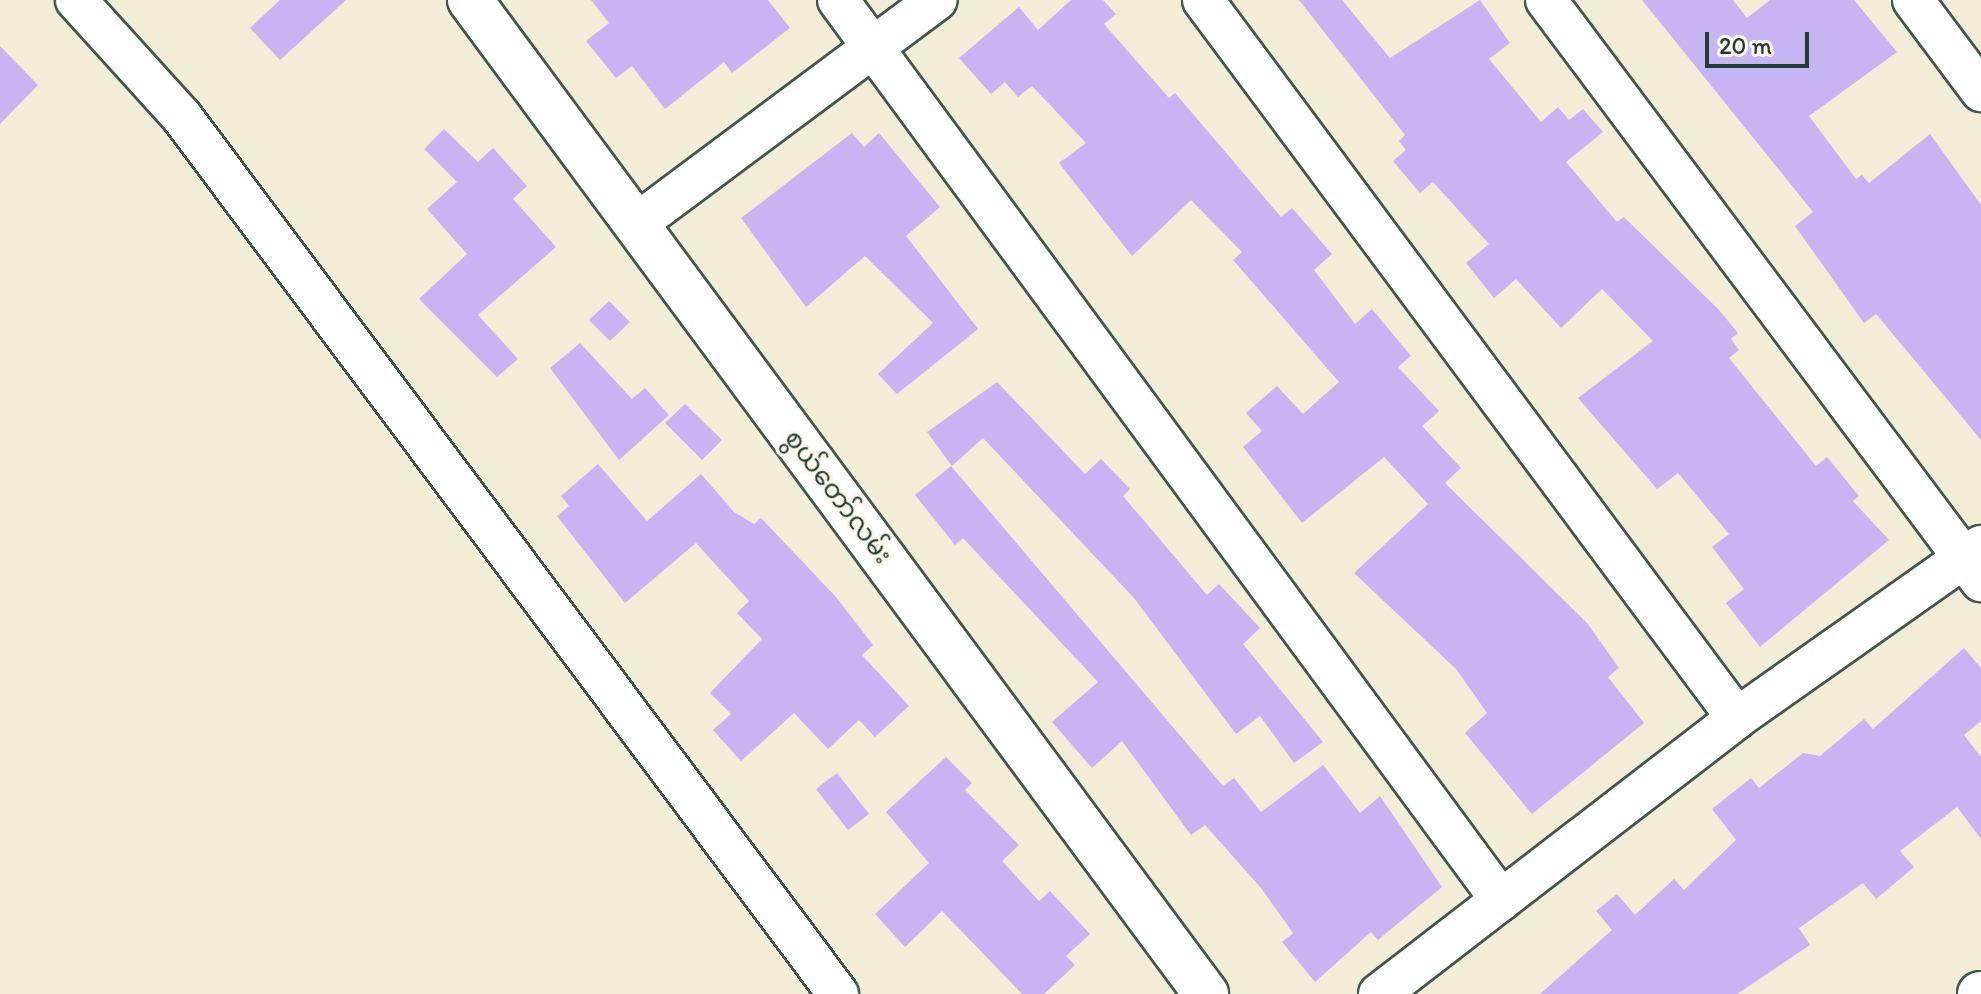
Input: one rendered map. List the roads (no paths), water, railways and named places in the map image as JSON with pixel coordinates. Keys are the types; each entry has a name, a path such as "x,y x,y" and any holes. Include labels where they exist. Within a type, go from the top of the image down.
{"street":[{"path":"76,0 182,117 838,994"},
{"name":"စွယ်တော်လမ်း","path":"470,0 1206,994"},
{"path":"838,0 1501,900"},
{"path":"636,224 937,0"},
{"path":"1203,0 1737,718"},
{"path":"1379,994 1737,718 1976,562 1546,0"},
{"path":"1913,0 1981,91"}]}
